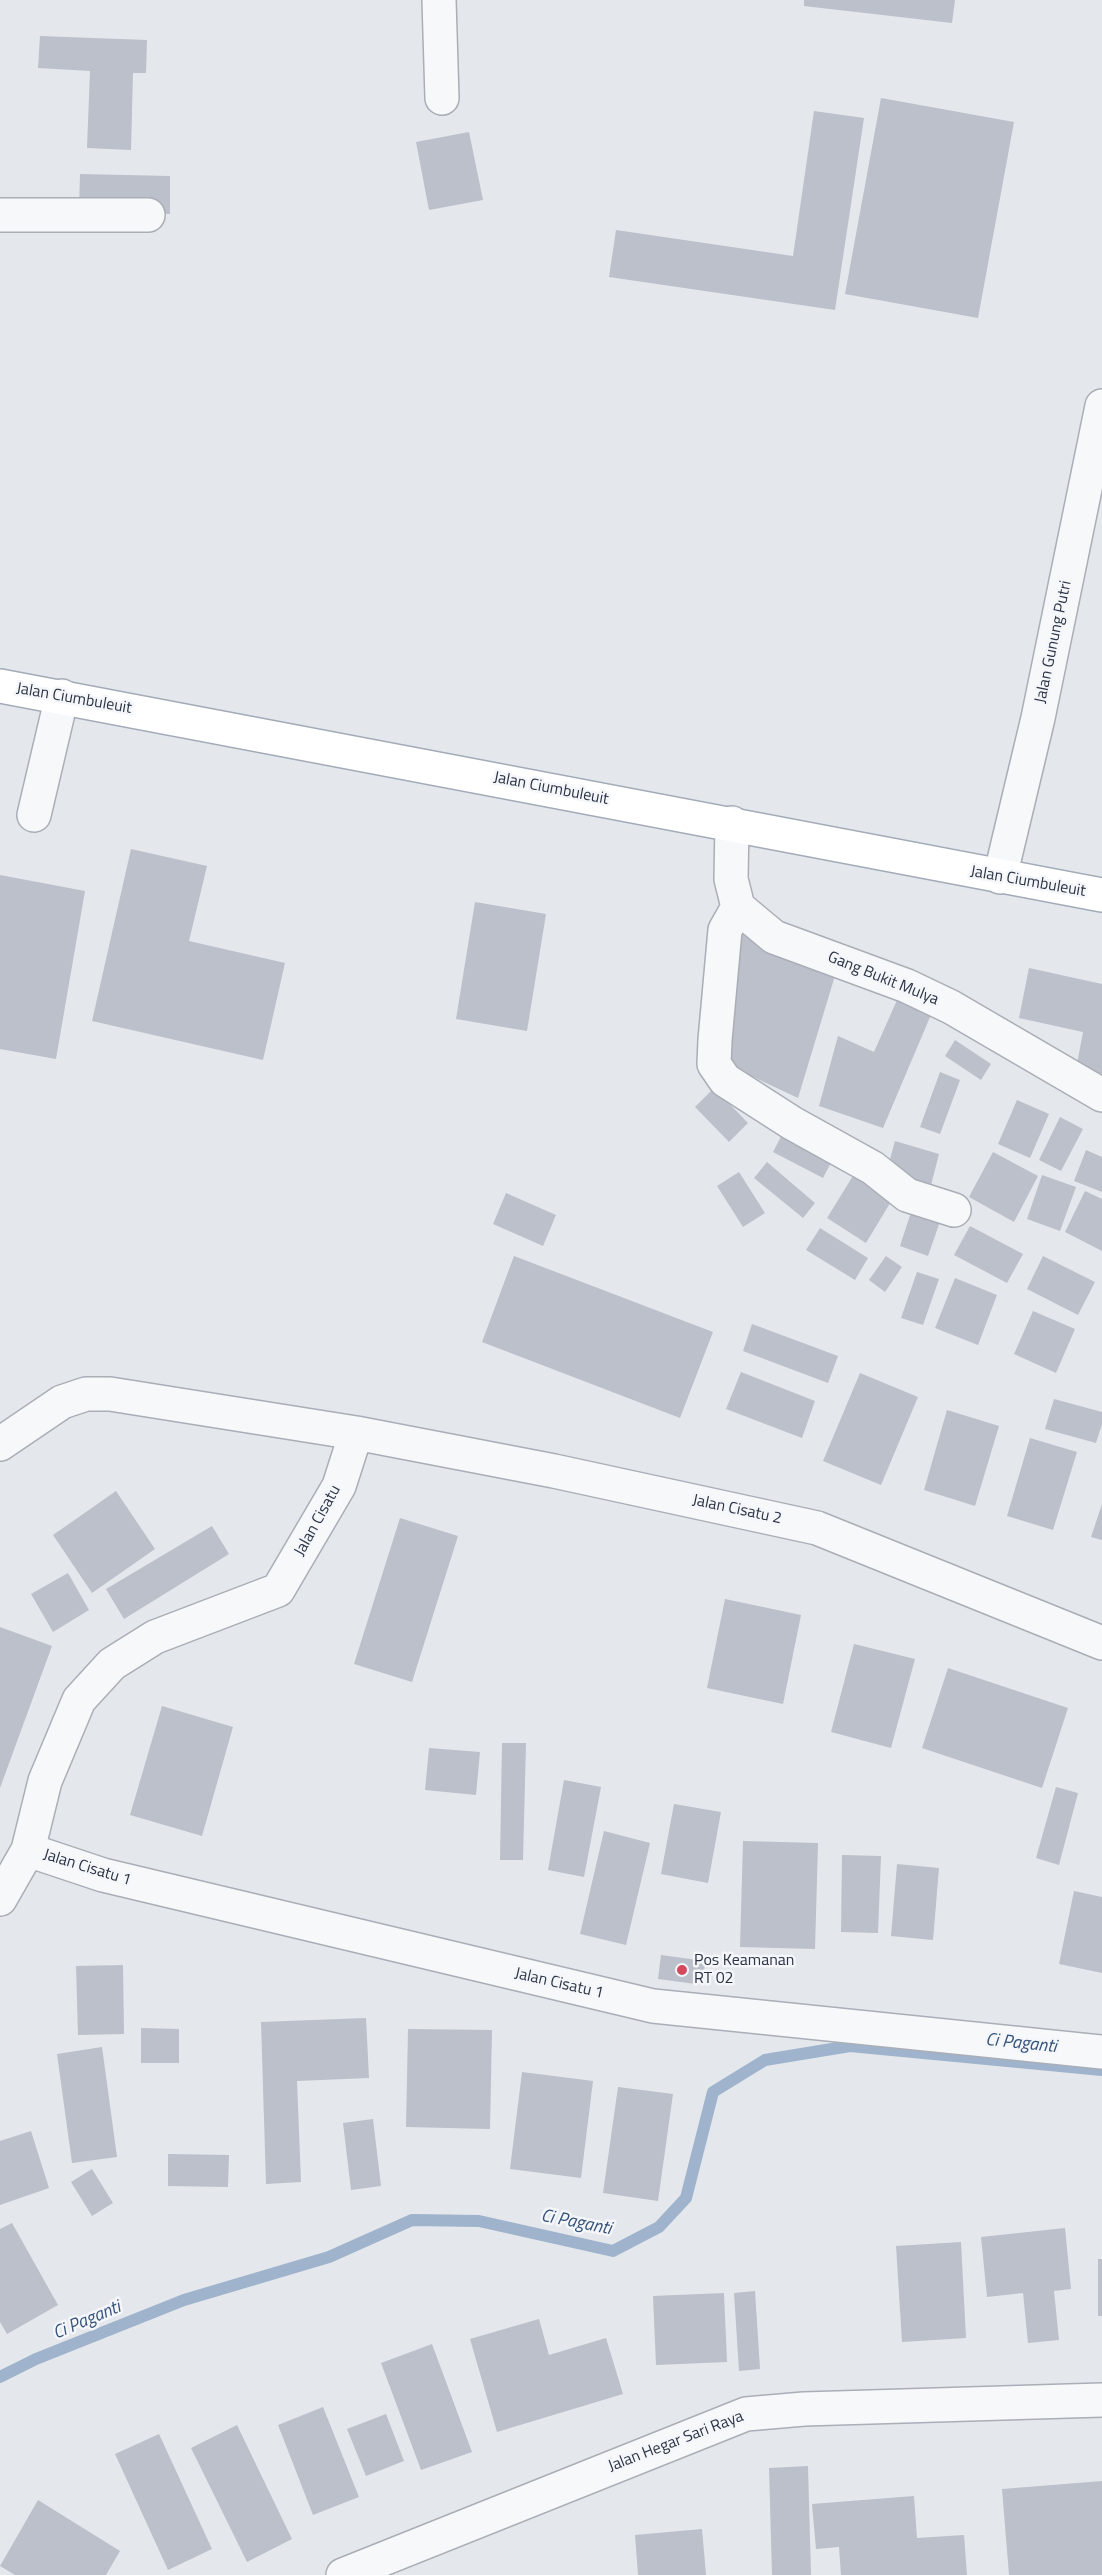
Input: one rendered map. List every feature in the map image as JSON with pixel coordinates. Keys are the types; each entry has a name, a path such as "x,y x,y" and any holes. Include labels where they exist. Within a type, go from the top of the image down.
{"main road":[{"name":"Jalan Ciumbuleuit","path":"0,686 1102,895"}],"street":[{"path":"439,0 442,98"},
{"path":"0,214 148,215"},
{"name":"Jalan Gunung Putri","path":"1000,877 1038,718 1102,406"},
{"path":"34,815 62,696"},
{"path":"732,823 731,879 738,907 725,930 714,1064 725,1080 792,1123 873,1168 907,1195 954,1210"},
{"name":"Gang Bukit Mulya","path":"738,907 774,937 907,986 951,1007 1102,1095"},
{"path":"0,1444 62,1402 86,1394 110,1394 356,1432"},
{"name":"Jalan Cisatu 2","path":"356,1432 554,1471 817,1528 1102,1643"},
{"name":"Jalan Cisatu","path":"0,1899 28,1850 45,1780 79,1700 112,1664 155,1637 278,1590 339,1486 356,1432"},
{"name":"Jalan Cisatu 1","path":"28,1850 103,1875 653,2006 1102,2052"},
{"name":"Jalan Hegar Sari Raya","path":"343,2575 746,2414 804,2409 1102,2400"}],"building":[{"path":"804,0 955,0 952,23 804,6"},
{"path":"40,36 147,40 146,73 133,73 131,150 87,148 90,71 38,68"},
{"path":"881,98 1014,122 978,318 845,294"},
{"path":"814,111 864,118 835,310 609,277 616,230 793,256"},
{"path":"469,132 483,200 429,210 416,142"},
{"path":"80,174 170,176 170,214 79,212"},
{"path":"131,849 207,866 189,941 285,963 263,1060 92,1021"},
{"path":"0,875 85,891 56,1059 0,1049"},
{"path":"475,902 546,914 527,1031 456,1019"},
{"path":"729,927 837,969 798,1098 717,1060"},
{"path":"1029,968 1102,984 1102,1074 1076,1069 1083,1032 1019,1018"},
{"path":"901,991 933,1010 883,1128 819,1106 838,1036 874,1052"},
{"path":"955,1040 991,1064 981,1080 945,1056"},
{"path":"940,1072 960,1080 940,1134 920,1127"},
{"path":"714,1088 748,1123 729,1142 695,1107"},
{"path":"1017,1100 1049,1114 1030,1158 998,1144"},
{"path":"1060,1117 1083,1129 1061,1171 1039,1160"},
{"path":"787,1125 837,1151 823,1178 773,1152"},
{"path":"895,1141 939,1154 930,1189 885,1177"},
{"path":"1086,1150 1102,1157 1102,1192 1074,1181"},
{"path":"993,1152 1038,1176 1014,1222 969,1197"},
{"path":"767,1162 815,1203 803,1218 754,1178"},
{"path":"859,1166 898,1190 866,1243 827,1218"},
{"path":"739,1172 765,1213 743,1227 717,1186"},
{"path":"1042,1175 1076,1187 1060,1231 1027,1219"},
{"path":"1085,1191 1102,1199 1102,1251 1065,1232"},
{"path":"506,1193 556,1215 543,1246 493,1224"},
{"path":"914,1203 943,1213 928,1256 900,1246"},
{"path":"970,1226 1023,1254 1007,1283 954,1255"},
{"path":"820,1228 868,1258 855,1280 806,1250"},
{"path":"514,1256 713,1332 680,1418 482,1342"},
{"path":"886,1256 902,1267 885,1292 869,1280"},
{"path":"1043,1256 1095,1282 1078,1315 1027,1289"},
{"path":"917,1272 939,1279 923,1325 901,1318"},
{"path":"955,1278 997,1295 978,1345 935,1328"},
{"path":"1033,1311 1075,1329 1056,1373 1014,1354"},
{"path":"752,1324 838,1356 828,1383 743,1351"},
{"path":"741,1372 815,1401 802,1438 726,1409"},
{"path":"860,1373 918,1397 881,1485 823,1461"},
{"path":"1054,1399 1102,1412 1102,1424 1096,1443 1045,1429"},
{"path":"947,1410 999,1426 975,1506 924,1490"},
{"path":"1030,1438 1077,1452 1053,1530 1007,1516"},
{"path":"116,1491 155,1549 92,1593 53,1535"},
{"path":"1102,1504 1102,1540 1091,1537"},
{"path":"400,1518 458,1536 412,1682 354,1664"},
{"path":"212,1526 229,1554 124,1619 106,1589"},
{"path":"68,1573 89,1610 53,1632 31,1594"},
{"path":"725,1599 801,1615 783,1704 707,1688"},
{"path":"0,1627 52,1646 0,1788"},
{"path":"854,1644 915,1659 891,1748 831,1732"},
{"path":"948,1668 1068,1708 1042,1788 922,1748"},
{"path":"162,1706 233,1727 202,1836 130,1815"},
{"path":"502,1743 526,1743 523,1860 500,1860"},
{"path":"429,1748 480,1752 476,1795 425,1790"},
{"path":"564,1780 601,1787 584,1877 548,1870"},
{"path":"1056,1787 1078,1793 1059,1865 1036,1858"},
{"path":"674,1804 721,1812 708,1883 661,1874"},
{"path":"604,1831 650,1843 626,1945 580,1934"},
{"path":"743,1841 818,1843 815,1949 740,1947"},
{"path":"842,1855 881,1856 878,1933 841,1932"},
{"path":"897,1864 939,1868 933,1940 891,1936"},
{"path":"1074,1891 1102,1897 1102,1973 1059,1964"},
{"name":"Pos Keamanan RT 02","path":"661,1955 705,1961 703,1985 658,1979"},
{"path":"123,1965 124,2034 78,2035 76,1966"},
{"path":"366,2018 369,2078 297,2081 301,2182 266,2184 261,2022"},
{"path":"141,2028 179,2029 179,2063 141,2063"},
{"path":"408,2029 492,2030 490,2129 406,2127"},
{"path":"102,2047 117,2157 72,2163 57,2054"},
{"path":"522,2072 593,2081 581,2178 510,2169"},
{"path":"618,2087 673,2094 658,2201 603,2193"},
{"path":"373,2119 381,2186 351,2190 343,2123"},
{"path":"31,2131 49,2188 0,2205 0,2141"},
{"path":"168,2154 229,2155 228,2187 168,2186"},
{"path":"92,2169 113,2203 92,2216 71,2182"},
{"path":"12,2223 58,2305 7,2334 0,2322 0,2229"},
{"path":"1065,2228 1071,2289 1054,2291 1059,2340 1028,2343 1023,2293 987,2297 981,2237"},
{"path":"961,2242 966,2338 902,2342 896,2246"},
{"path":"1098,2259 1102,2259 1102,2316 1098,2316"},
{"path":"755,2291 760,2369 739,2371 734,2293"},
{"path":"724,2293 727,2362 656,2365 653,2296"},
{"path":"539,2319 549,2355 606,2338 623,2394 497,2432 470,2339"},
{"path":"432,2344 472,2452 421,2470 381,2363"},
{"path":"323,2407 359,2497 313,2515 278,2425"},
{"path":"386,2414 404,2461 366,2476 347,2429"},
{"path":"237,2425 292,2539 247,2562 191,2448"},
{"path":"159,2434 212,2549 168,2570 115,2454"},
{"path":"808,2466 811,2575 772,2575 769,2468"},
{"path":"1102,2481 1102,2575 1009,2575 1002,2489"},
{"path":"914,2496 917,2538 964,2535 967,2575 841,2575 839,2547 816,2549 812,2504"},
{"path":"38,2500 120,2551 106,2575 15,2575 0,2566"},
{"path":"702,2529 706,2575 638,2575 635,2535"}],"waterway":[{"name":"Ci Paganti","path":"0,2377 36,2359 184,2300 329,2257 412,2220 479,2221 613,2251 659,2227 686,2198 713,2092 765,2060 850,2046 1102,2070"}],"place":[{"name":"Pos Keamanan RT 02","path":"682,1970"}]}
